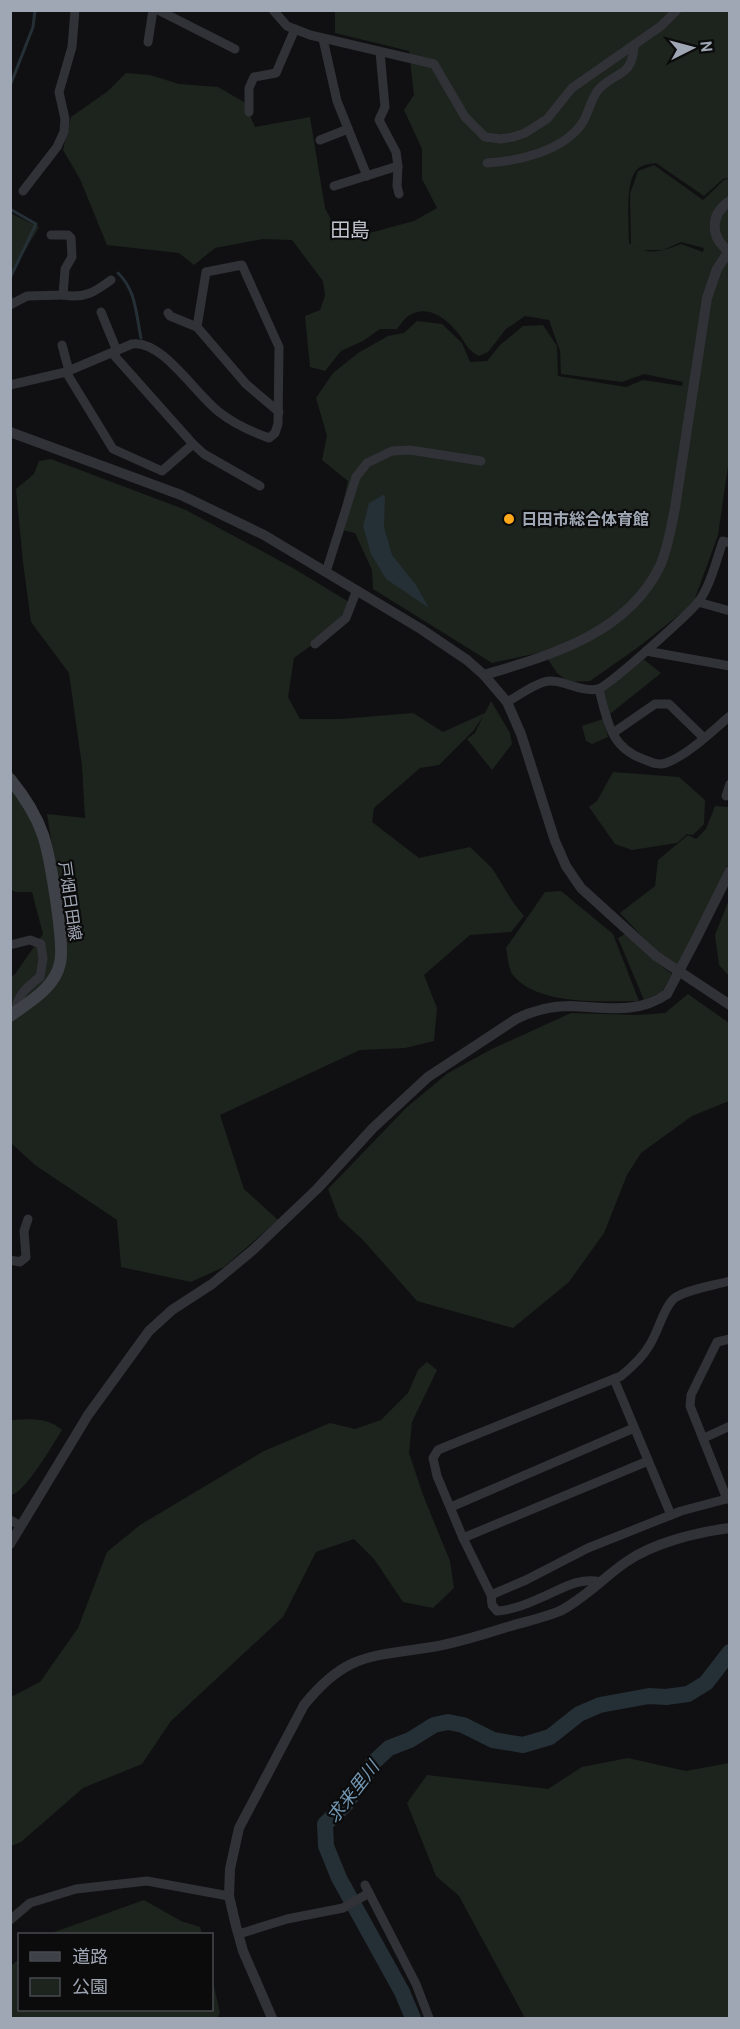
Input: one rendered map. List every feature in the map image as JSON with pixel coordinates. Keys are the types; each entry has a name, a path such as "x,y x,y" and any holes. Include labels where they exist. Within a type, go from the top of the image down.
{"main road":[{"name":"戸畑日田線","path":"10,780 27,803 43,837 60,940 60,963 54,976 38,996 13,1015"}],"street":[{"path":"24,191 57,147 64,132 65,120 58,92 72,47 75,10"},
{"path":"148,42 153,10"},
{"path":"158,10 235,49"},
{"path":"273,10 287,26 323,39 434,64 465,117 486,137 501,139 525,133 547,119 572,88 661,26 677,10"},
{"path":"249,112 249,88 254,77 276,73 295,29"},
{"path":"323,39 337,101 367,176"},
{"path":"487,163 518,158 552,147 576,132 600,88 629,66 634,58 634,45"},
{"path":"380,52 385,107 379,120 396,153 399,194"},
{"path":"320,140 348,129"},
{"path":"334,186 398,166"},
{"path":"484,675 547,656 607,627 633,606 660,566 669,541 675,508 707,298 717,269 729,252 716,237 714,227 720,209 729,201"},
{"path":"51,235 68,235 70,238 72,260 65,269 63,295"},
{"path":"10,385 67,371 141,342 161,354 218,412 269,438 275,433 279,412 279,347 242,265 206,272 197,327"},
{"path":"10,305 27,296 72,297 91,294 111,280"},
{"path":"101,312 115,352 193,444 204,454 260,486"},
{"path":"168,313 170,316 197,327 246,384 279,412"},
{"path":"62,345 67,371 113,449 162,471 193,444"},
{"path":"10,432 181,495 264,536 421,629 466,660 484,675 507,702 521,734 555,841 566,866 580,888 656,956 729,1005"},
{"path":"326,572 354,480 367,464 392,451 410,450 481,461"},
{"path":"507,702 544,682 556,682 583,689 600,689 646,651 698,602 711,576 723,541 729,543"},
{"path":"315,644 346,618 356,592"},
{"path":"698,602 729,611"},
{"path":"646,651 729,666"},
{"path":"600,689 607,720 620,745 633,755 657,764 665,764 678,756 704,738 729,716"},
{"path":"613,733 655,704 663,703 669,704 704,738"},
{"path":"726,796 729,784"},
{"path":"10,1544 88,1415 149,1331 172,1310 212,1284 253,1250 317,1188 373,1128 428,1077 516,1019 530,1012 568,1006 633,1009 654,1003 667,994 729,871"},
{"path":"11,945 30,940 40,944 43,959 40,977 21,992 13,1015"},
{"path":"10,1260 20,1262 26,1257 24,1231 28,1219"},
{"path":"601,1582 580,1581 509,1610 497,1611 492,1605 491,1596 463,1538 434,1467 433,1458 438,1450 614,1378 631,1368 649,1346 667,1307 674,1299 692,1290 729,1281"},
{"path":"491,1596 588,1548 671,1515 728,1499 690,1406 691,1395 717,1342 729,1339"},
{"path":"614,1378 671,1515"},
{"path":"704,1438 729,1426"},
{"path":"451,1507 634,1428"},
{"path":"463,1538 648,1461"},
{"path":"10,1520 21,1526"},
{"path":"272,2019 238,1934 229,1896 230,1869 239,1828 304,1705 325,1681 340,1669 361,1659 382,1653 456,1642 558,1612 579,1600 625,1562 642,1552 663,1544 729,1528"},
{"path":"10,1920 30,1903 76,1889 147,1881 229,1896"},
{"path":"238,1934 287,1919 343,1908 367,1889 416,1984 429,2019"}],"green space":[{"path":"335,11 729,11 729,178 723,179 704,196 656,163 644,165 637,170 632,178 628,206 629,243 638,248 631,244 630,194 638,171 654,165 703,200 724,180 729,179 729,459 718,535 693,604 590,681 569,682 557,673 543,652 492,663 373,589 372,570 355,533 337,529 348,481 322,460 327,436 316,398 333,373 358,353 388,336 404,333 417,321 442,324 462,343 470,362 487,361 500,345 523,326 543,325 557,346 558,376 626,387 643,380 682,386 683,382 644,374 622,382 561,374 560,351 549,320 525,316 506,329 488,352 479,356 469,349 458,333 443,318 424,311 408,316 397,329 380,329 363,341 341,351 325,371 310,367 305,316 320,310 325,296 323,281 292,240 263,239 215,248 194,265 179,253 107,245 80,179 63,150 71,117 108,91 126,73 150,75 179,84 218,87 244,102 255,127 310,117 325,208 336,229 366,234 414,221 437,208 422,179 422,149 404,110 414,95 409,51 335,33","holes":["681,242 704,248 703,252 681,244 661,251 644,250 663,250"]},
{"path":"10,213 39,227 11,274 10,274"},
{"path":"51,459 186,510 293,568 349,602 333,627 294,658 288,697 300,719 341,719 413,713 443,732 485,713 491,701 510,733 512,744 492,770 467,739 475,733 483,716 474,730 439,765 420,768 374,808 372,822 419,858 470,847 492,868 524,916 511,932 470,935 424,975 437,1008 434,1041 405,1048 360,1050 220,1115 244,1189 278,1220 224,1267 191,1282 121,1267 117,1220 35,1165 11,1143 11,977 43,934 32,892 11,890 10,769 34,807 45,833 57,876 47,814 85,818 82,766 69,673 31,622 16,489 34,474 39,461"},
{"path":"642,658 661,673 610,714 603,688"},
{"path":"603,719 608,737 592,744 586,741 582,726"},
{"path":"613,772 679,777 705,800 704,824 693,835 687,834 677,843 632,850 615,844 589,807 597,801"},
{"path":"715,806 729,807 729,863 678,965 656,951 620,913 655,886 658,860 688,835 696,839 706,829"},
{"path":"561,891 613,934 639,1001 590,1001 554,997 524,985 513,975 506,948 545,892"},
{"path":"729,900 730,976 719,965 715,935"},
{"path":"625,934 672,974 662,992 644,1000 618,938"},
{"path":"688,994 729,1023 729,1101 692,1116 641,1153 627,1175 604,1233 569,1282 513,1328 417,1301 363,1240 339,1218 328,1189 406,1108 448,1073 492,1049 571,1013 638,1015 665,1013"},
{"path":"427,1362 437,1370 412,1422 409,1453 423,1495 450,1561 454,1588 433,1608 403,1602 374,1559 354,1539 316,1552 283,1617 171,1721 142,1764 83,1788 21,1842 11,1846 11,1697 40,1682 78,1628 107,1552 140,1525 264,1451 330,1423 355,1429 381,1420 408,1393 418,1370"},
{"path":"11,1420 44,1421 62,1430 24,1486 11,1495"},
{"path":"628,1758 686,1771 729,1763 729,2018 525,2018 459,1896 436,1876 407,1803 427,1775 548,1789 582,1767"},
{"path":"144,1900 181,1921 200,1927 202,1933 52,1933"},
{"path":"18,1960 18,2011 213,2011 213,1982 220,2013 217,2018 11,2018 11,1966"}],"shaded area":[{"path":"385,496 384,527 392,555 416,585 429,608 386,579 371,554 363,526 369,503"}],"waterway":[{"path":"10,86 33,27 35,10"},
{"path":"10,209 36,224 10,278"},
{"path":"118,273 132,295 141,338"},
{"path":"10,293 12,303"},
{"name":"求来里川","path":"413,2018 402,1992 339,1878 326,1846 325,1824 346,1804 374,1762 389,1748 410,1740 434,1725 448,1722 463,1725 493,1740 523,1745 550,1737 579,1714 600,1705 649,1696 666,1697 688,1694 706,1683 730,1652"}],"place":[{"name":"日田市総合体育館","path":"509,519"}],"district":[{"name":"田島","path":"350,230"}]}
